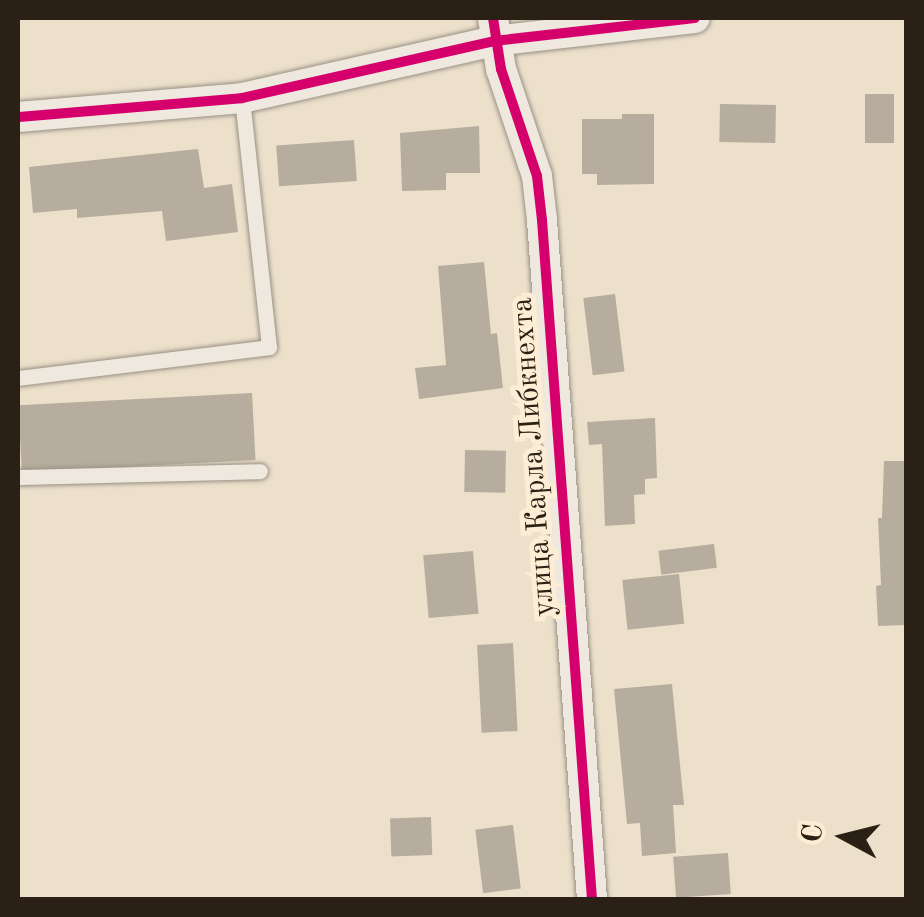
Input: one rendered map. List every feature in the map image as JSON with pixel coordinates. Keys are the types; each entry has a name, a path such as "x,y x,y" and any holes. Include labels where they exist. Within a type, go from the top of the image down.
{"street":[{"path":"18,117 242,98 493,30 695,18"},
{"name":"улица Карла Либкнехта","path":"493,30 538,176 592,900"}],"lane":[{"path":"18,378 269,347 242,98"},
{"path":"18,477 260,471"}],"building":[{"path":"865,94 894,94 894,143 865,143"},
{"path":"720,104 776,105 775,143 719,142"},
{"path":"622,114 654,114 654,184 597,185 597,174 582,174 582,119 622,119"},
{"path":"479,126 480,173 446,173 446,190 402,191 400,133"},
{"path":"354,140 357,181 279,186 276,145"},
{"path":"198,149 204,188 232,184 238,232 166,241 162,211 77,218 77,209 33,213 29,167"},
{"path":"484,262 491,334 497,333 503,388 419,399 415,368 446,365 438,266"},
{"path":"615,294 625,371 593,375 583,298"},
{"path":"252,393 256,460 22,472 18,405"},
{"path":"655,418 657,478 645,479 645,494 634,495 635,524 605,526 602,444 589,445 587,422"},
{"path":"465,450 506,451 505,493 464,492"},
{"path":"884,461 906,461 906,625 878,626 878,518 882,518"},
{"path":"714,544 717,568 661,575 658,551"},
{"path":"473,551 478,614 429,618 423,555"},
{"path":"679,574 684,624 628,630 622,580"},
{"path":"513,643 518,731 482,733 477,645"},
{"path":"672,684 684,805 673,805 676,853 642,856 640,823 627,824 614,689"},
{"path":"431,817 432,855 391,856 390,818"},
{"path":"513,825 521,889 483,893 475,830"},
{"path":"728,853 731,894 676,898 673,857"}],"cycle path":[{"path":"493,18 501,69 537,176 542,220 592,900"},
{"path":"18,117 242,98 494,41 695,18"}]}
